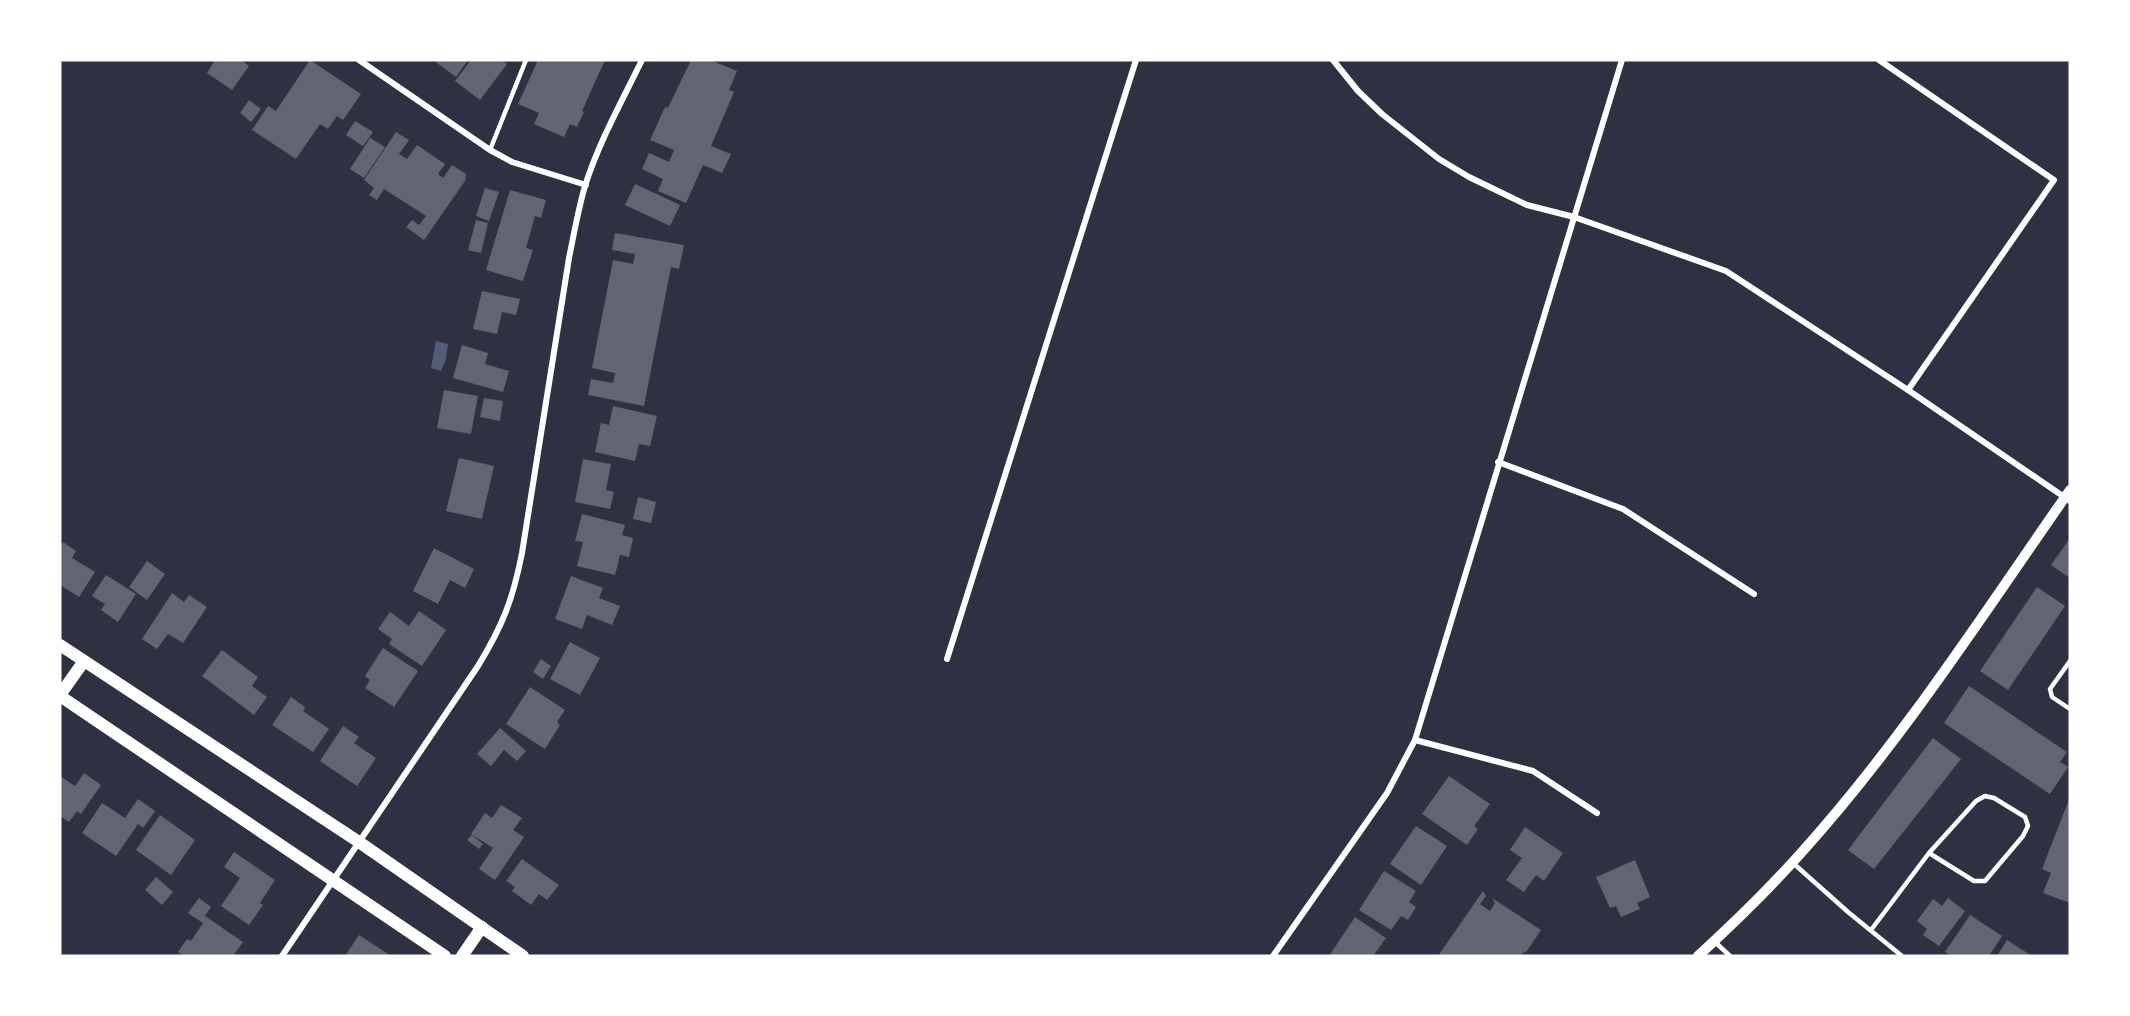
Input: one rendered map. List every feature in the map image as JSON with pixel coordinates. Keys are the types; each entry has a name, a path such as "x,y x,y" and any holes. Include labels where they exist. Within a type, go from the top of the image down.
{"main road":[{"path":"60,645 359,842 524,956"},
{"path":"84,661 60,695 332,882 445,956"},
{"path":"462,956 482,927"}],"street":[{"path":"359,60 490,150 512,162 586,185"},
{"path":"282,956 478,666 505,616 515,589 522,553 569,258 586,185 611,123 642,60"},
{"path":"947,659 1136,60"},
{"path":"1333,60 1358,91 1382,114 1439,159 1497,192 1527,205 1574,217 1726,271 2068,496 1923,700 1876,762 1793,862 1749,909 1698,956"},
{"path":"1273,956 1387,793 1415,740 1622,60"},
{"path":"1879,60 2054,180 1908,390"},
{"path":"1498,462 1623,509 1754,594"},
{"path":"1415,740 1533,771 1597,813"}],"lane":[{"path":"490,150 526,60"},
{"path":"2070,661 2050,689 2052,697 2070,709"},
{"path":"1871,930 1929,853 1976,801 1985,796 1994,798 2025,816 2028,826 2023,836 1985,881 1974,882 1929,853"},
{"path":"1793,862 1902,956"},
{"path":"1714,941 1730,956"}],"water":[{"path":"436,341 448,344 446,359 441,371 431,368"}],"building":[{"path":"215,60 241,60 249,66 232,90 207,73"},
{"path":"310,60 361,94 343,120 337,116 328,129 320,124 296,159 252,130 268,106 276,111"},
{"path":"433,60 468,60 456,77"},
{"path":"471,60 501,60 507,64 480,100 455,81"},
{"path":"538,60 605,60 577,127 570,124 564,137 534,124 539,113 518,104"},
{"path":"691,60 710,60 737,71 729,90 734,92 711,146 731,154 722,173 703,165 686,203 658,191 663,179 642,169 649,153 669,162 674,150 650,140"},
{"path":"249,100 261,109 251,122 240,113"},
{"path":"355,121 373,132 363,146 346,135"},
{"path":"396,132 409,140 399,154 407,159 417,145 445,164 438,174 443,178 452,165 466,174 465,181 424,240 406,227 412,220 419,225 426,216 384,189 377,200 369,195 374,188 364,180"},
{"path":"370,138 385,147 364,178 350,169"},
{"path":"635,184 680,205 670,226 625,205"},
{"path":"485,188 499,192 489,221 476,216"},
{"path":"510,190 546,200 541,218 535,216 526,248 533,250 523,281 486,270"},
{"path":"476,220 488,223 481,253 468,250"},
{"path":"615,233 684,245 679,269 671,267 644,406 588,395 591,379 613,383 615,373 592,368 613,260 633,264 635,254 612,250"},
{"path":"482,291 520,299 516,315 502,312 497,334 473,329"},
{"path":"462,345 488,353 485,364 509,371 503,392 453,378"},
{"path":"444,390 478,396 471,434 437,428"},
{"path":"484,398 503,401 500,421 480,417"},
{"path":"613,406 657,416 650,446 639,444 635,461 595,452 601,423 609,425"},
{"path":"459,458 494,466 482,519 446,511"},
{"path":"583,459 611,464 606,490 614,492 610,509 575,502"},
{"path":"638,497 656,502 651,523 633,519"},
{"path":"582,514 625,525 622,535 633,538 629,557 620,555 615,575 577,566 583,542 575,541"},
{"path":"2068,541 2070,542 2070,578 2051,565"},
{"path":"63,542 76,551 72,558 95,572 79,597 60,585 60,547"},
{"path":"434,548 474,569 465,588 450,580 438,604 413,591"},
{"path":"147,561 165,574 147,600 129,587"},
{"path":"106,575 136,594 118,622 101,610 105,604 92,596"},
{"path":"571,576 603,588 599,598 620,606 612,625 587,615 582,629 555,619"},
{"path":"2037,587 2065,606 2008,690 1980,671"},
{"path":"172,593 184,602 189,595 207,607 183,643 168,634 157,649 142,639"},
{"path":"419,611 446,630 422,666 389,644 392,639 378,629 390,612 409,626"},
{"path":"570,642 600,658 580,695 550,679"},
{"path":"383,648 418,671 394,707 365,688 370,680 365,676"},
{"path":"222,650 258,677 252,686 267,697 254,715 202,676"},
{"path":"541,659 551,666 543,679 533,672"},
{"path":"1969,686 2067,752 2060,762 2068,767 2050,794 1944,723"},
{"path":"530,687 565,710 557,722 560,725 545,749 506,724"},
{"path":"291,697 305,707 303,711 329,729 313,752 272,725"},
{"path":"343,726 359,737 354,743 376,758 357,786 320,761"},
{"path":"500,728 526,751 517,761 504,750 491,766 477,754"},
{"path":"1933,738 1961,759 1874,869 1848,850"},
{"path":"84,773 101,785 81,814 77,811 69,822 60,816 60,776 75,786"},
{"path":"1449,776 1490,804 1474,826 1478,829 1467,845 1422,814"},
{"path":"2070,797 2070,903 2043,893 2051,873 2042,869"},
{"path":"138,799 155,811 143,828 138,824 116,856 82,833 102,803 125,818"},
{"path":"501,805 522,818 513,830 524,837 495,880 479,869 493,848 471,834 485,813 492,818"},
{"path":"160,815 195,840 171,875 136,850"},
{"path":"1416,826 1447,846 1421,885 1390,864"},
{"path":"1525,827 1563,853 1544,881 1536,875 1524,892 1506,880 1522,858 1510,850"},
{"path":"472,835 483,844 479,849 467,840"},
{"path":"234,852 275,880 260,903 263,905 249,925 221,906 240,878 224,867"},
{"path":"522,859 559,885 547,900 539,894 531,905 512,891 515,887 506,881"},
{"path":"1635,860 1650,897 1637,903 1640,909 1621,917 1616,906 1610,908 1596,877"},
{"path":"1384,871 1416,891 1409,902 1416,907 1408,920 1401,916 1391,930 1359,910"},
{"path":"156,877 173,892 162,905 145,890"},
{"path":"1483,891 1486,896 1480,904 1490,911 1495,903 1492,898 1541,930 1527,951 1518,956 1438,956"},
{"path":"199,898 211,907 205,916 243,942 233,956 185,956 178,952 187,939 191,941 203,923 188,913"},
{"path":"1948,898 1965,911 1939,946 1923,935 1927,929 1917,921 1933,899 1942,906"},
{"path":"1970,915 2002,936 1989,956 1952,956 1945,952"},
{"path":"1355,917 1386,938 1373,956 1329,956"},
{"path":"359,935 391,956 345,956"},
{"path":"2007,940 2032,956 1997,956"}]}
